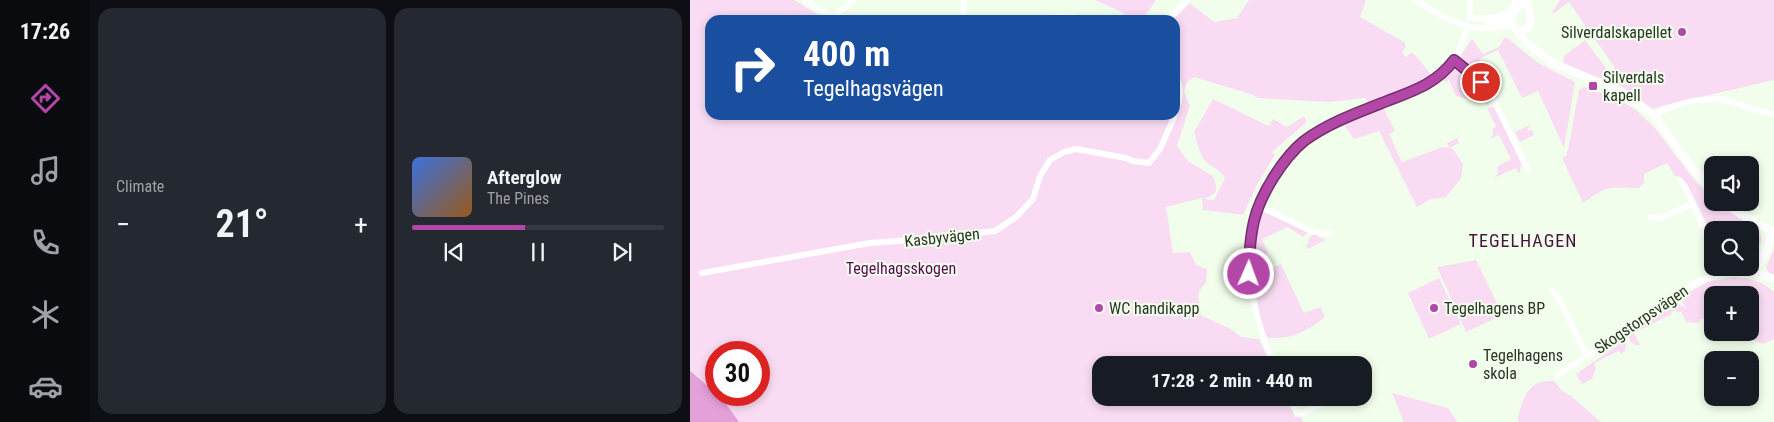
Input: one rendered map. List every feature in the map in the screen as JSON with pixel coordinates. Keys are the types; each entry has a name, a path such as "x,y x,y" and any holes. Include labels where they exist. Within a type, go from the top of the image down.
{"street":[{"path":"805,0 830,15"},
{"path":"838,15 854,0"},
{"path":"963,15 964,0"},
{"path":"1172,15 1187,0"},
{"path":"1416,0 1441,15 1471,27 1524,30 1528,28"},
{"path":"1470,0 1470,18 1499,16 1510,10 1517,0"},
{"path":"1523,0 1511,23 1534,48 1552,63 1623,93 1654,115 1689,164 1704,181"},
{"path":"1527,0 1528,13 1531,20 1528,28 1534,48"},
{"path":"1471,27 1494,24 1522,11 1528,13"},
{"path":"1271,356 1257,317 1249,274 1253,227 1260,206 1275,174 1287,158 1304,142 1336,122 1422,87 1438,78 1454,60 1471,27"},
{"path":"1454,60 1490,92 1528,170"},
{"path":"1654,115 1671,107 1709,99 1728,100 1774,114"},
{"name":"Kasbyvägen","path":"702,273 870,243 994,231 1016,217 1033,199 1040,176 1050,160 1064,152 1076,149 1133,161 1149,162 1160,149 1173,120"},
{"path":"1680,181 1686,189 1704,230"},
{"path":"1652,216 1660,218 1692,204"},
{"path":"1260,206 1311,231 1330,234"},
{"path":"1736,211 1774,232 1759,264"},
{"path":"1759,274 1774,280"},
{"name":"Skogstorpsvägen","path":"1557,376 1691,286 1711,276"},
{"name":"Skogstorpsvägen","path":"1552,290 1559,299 1587,356"},
{"path":"1294,406 1297,412 1303,413 1317,406"}],"green space":[{"name":"Tegelhagsskogen","path":"690,0 794,0 819,15 705,15 705,120 1180,120 1180,15 1178,15 1190,3 1214,22 1237,18 1249,0 1366,0 1360,17 1404,42 1406,46 1402,53 1406,57 1413,53 1433,76 1417,87 1371,106 1365,98 1329,102 1257,98 1253,95 1194,77 1187,82 1184,91 1190,106 1177,146 1188,161 1213,176 1216,191 1204,199 1214,200 1225,178 1221,172 1206,162 1200,152 1194,132 1213,99 1269,126 1273,119 1287,127 1304,116 1307,122 1272,152 1275,155 1259,181 1243,215 1203,210 1202,198 1166,207 1173,253 1190,252 1196,265 1207,269 1206,282 1198,293 1201,315 1231,329 1241,337 1259,339 1267,356 1092,356 1092,406 1290,406 1295,417 1301,417 1303,422 690,422"},
{"path":"1095,0 1156,0 1146,15 1125,15"},
{"path":"1560,0 1774,0 1774,80 1654,109 1648,108 1623,87 1563,63 1564,56 1585,40 1609,72 1615,68 1569,2 1554,13 1552,12"},
{"path":"1506,37 1538,63 1575,82 1564,148 1538,91 1522,98 1498,50 1479,59 1483,67 1487,66 1499,90 1493,91 1462,59 1461,55 1472,39 1483,54 1499,47"},
{"path":"1457,67 1486,91 1491,101 1486,105 1476,84 1472,85 1469,79 1464,81 1468,87 1463,90 1468,99 1456,96 1449,80 1445,82 1443,78 1451,69"},
{"path":"1584,87 1618,99 1636,110 1654,127 1704,190 1704,211 1729,211 1744,221 1705,221 1687,184 1681,177 1675,176 1667,163 1644,174 1644,182 1639,188 1609,188 1583,203 1562,158 1567,155 1566,152 1568,150 1579,90"},
{"path":"1383,107 1395,131 1389,134 1402,162 1443,147 1449,148 1447,143 1457,138 1459,143 1450,148 1453,149 1463,164 1461,178 1446,197 1431,199 1417,207 1379,131 1354,139 1344,125"},
{"path":"1493,107 1521,163 1520,172 1518,173 1516,168 1494,178 1498,173 1497,167 1511,159 1499,135 1490,139 1493,134 1492,129 1496,127 1487,108"},
{"path":"1532,124 1527,129 1528,131 1532,130 1534,135 1520,142 1515,132"},
{"path":"1263,212 1305,230 1307,233 1303,237 1288,227 1262,239 1268,253 1263,256 1270,269 1281,264 1304,313 1321,307 1325,317 1312,327 1292,336 1268,338 1260,313 1254,274 1254,235"},
{"path":"1759,231 1762,240 1759,247"},
{"path":"1314,234 1325,240 1308,249 1306,247 1310,237"},
{"path":"1774,249 1774,275 1768,272 1766,267"},
{"path":"1476,260 1503,315 1466,332 1437,267"},
{"path":"1733,277 1744,278 1755,280 1774,292 1774,339 1763,344 1756,341 1759,341 1759,286 1704,286 1704,319 1701,318 1699,323 1686,322 1681,311 1678,313 1676,310 1671,312 1672,314 1634,333 1640,345 1635,345 1630,341 1629,336 1632,329 1674,301 1686,308 1680,297 1708,282"},
{"name":"Tegelhagens BP","path":"1439,278 1461,324 1429,339 1408,293"},
{"path":"1621,338 1626,344 1625,351 1621,354 1619,351 1594,363 1596,368 1592,379 1582,384 1576,374 1618,345 1615,340"},
{"path":"1554,381 1562,391 1571,396 1601,422 1518,422 1521,405 1530,389 1540,382"},
{"path":"1392,393 1448,408 1457,422 1404,422"}],"shaded area":[{"path":"690,371 705,384 705,406 727,406 739,422 690,422"}],"place":[{"name":"Silverdalskapellet","path":"1682,32"},
{"name":"Silverdals kapell","path":"1593,86"},
{"name":"WC handikapp","path":"1099,308"},
{"name":"Tegelhagens BP","path":"1434,308"},
{"name":"Tegelhagens skola","path":"1473,364"}],"district":[{"name":"TEGELHAGEN","path":"1523,241"}],"route":[{"path":"1249,274 1254,220 1275,174 1287,158 1304,142 1336,122 1422,87 1438,78 1454,60 1481,82"}]}
